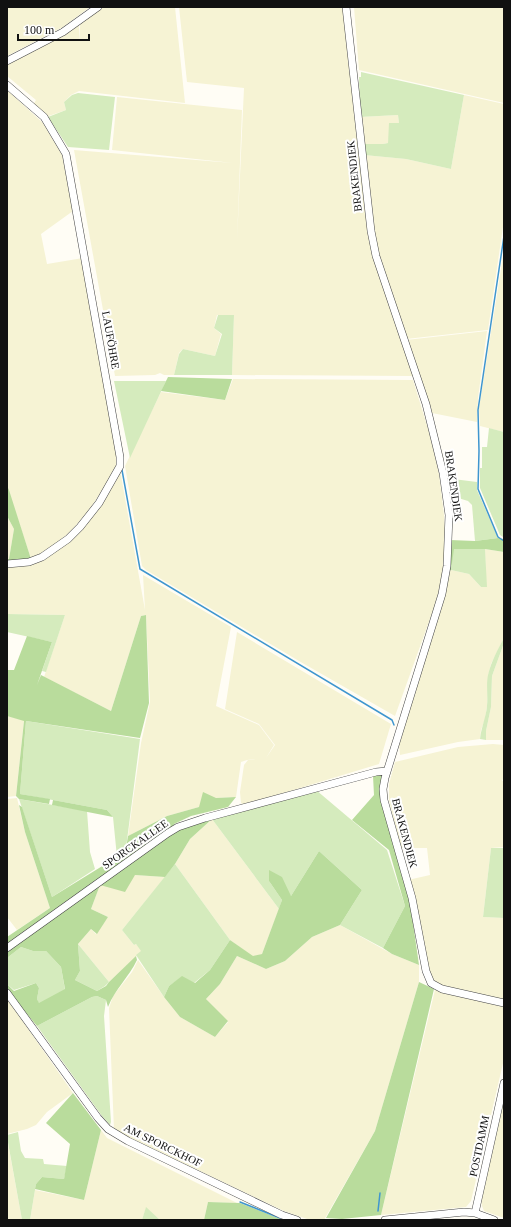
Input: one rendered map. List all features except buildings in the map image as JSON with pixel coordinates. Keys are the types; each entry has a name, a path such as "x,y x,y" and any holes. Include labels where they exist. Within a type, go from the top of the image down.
{"street":[{"path":"7,61 63,32 98,7"},
{"name":"BRAKENDIEK","path":"346,7 371,231 376,256 428,410 443,472 449,515 447,566 442,594 387,771 383,789 384,800 412,898 427,978 431,983 442,989 504,1003"},
{"name":"LAUFÖHRE","path":"7,85 44,117 66,154 120,456 120,466 110,485 90,515 72,535 54,550 42,557 29,562 7,564"},
{"name":"SPORCKALLEE","path":"7,948 178,827 205,818 376,772 387,771"},
{"name":"AM SPORCKHOF","path":"7,993 98,1118 108,1129 128,1141 282,1215 298,1220"},
{"name":"POSTDAMM","path":"475,1213 504,1084"},
{"path":"386,1220 464,1212 475,1213 494,1220"}],"shaded area":[{"path":"7,7 90,7 63,27 7,56"},
{"path":"101,7 175,7 185,103 79,91 71,95 64,102 66,110 46,117 33,105 36,100 7,76 7,64 76,25 79,26 80,43 80,24"},
{"path":"179,7 344,7 348,42 348,61 353,85 368,231 413,376 232,375 234,315 217,315 214,328 221,334 215,356 183,349 179,353 174,375 164,375 160,373 155,375 115,376 74,150 233,163 112,150 117,97 242,110 237,241 244,88 187,82"},
{"path":"354,7 504,7 504,103 359,70"},
{"path":"7,90 43,123 62,155 73,211 41,234 47,264 83,258 118,457 116,466 89,510 71,531 46,551 31,559 7,486"},
{"path":"464,95 504,104 504,220 488,330 406,339 378,255 364,155 406,159 451,169"},
{"path":"398,115 399,123 389,138 388,143 364,144 360,117"},
{"path":"504,250 504,432 480,426 479,408"},
{"path":"487,331 478,398 477,422 432,413 406,340"},
{"path":"233,379 413,380 429,432 439,474 444,515 444,571 435,605 395,716 299,661 146,570 142,566 125,466 161,392 225,400"},
{"path":"120,470 145,610 143,575 231,627 216,706 259,725 274,745 266,758 241,762 236,797 216,798 199,807 167,816 128,836 141,743 150,702 146,615 141,616 111,711 44,677 65,615 7,614 7,566 30,564 69,540"},
{"path":"7,516 14,529 9,559 7,559"},
{"path":"485,549 504,552 504,638 491,664 488,676 487,706 480,739 458,742 400,755 399,743 448,571 451,570 469,574 481,587 486,587"},
{"path":"237,632 391,724 379,764 244,805 241,803 240,792 244,765 248,760 266,758 275,745 259,724 225,709"},
{"path":"504,643 504,740 486,740 486,731 491,707 492,676"},
{"path":"7,716 24,720 16,796 7,797"},
{"path":"493,744 504,745 504,777 502,781 504,781 504,847 491,848 483,917 504,918 504,1000 435,984 430,977 408,880 430,875 427,848 401,848 389,800 389,784 395,762 458,747"},
{"path":"17,798 25,832 50,908 17,930 7,917 7,799"},
{"path":"212,819 279,909 262,954 253,957 230,940 175,864 190,839"},
{"path":"135,875 165,877 122,930 134,945 136,944 142,951 109,982 78,944 91,929 96,934 108,917 91,909 100,885"},
{"path":"340,925 392,954 419,965 419,982 375,1131 324,1220 310,1220 284,1211 114,1130 109,1008 113,996 132,972 138,960 180,1017 215,1037 228,1022 206,999 220,984 237,956 266,969 285,961 312,937"},
{"path":"435,990 504,1007 504,1059 471,1201 466,1207 381,1215"},
{"path":"7,999 73,1093 47,1112 36,1125 7,1134"},
{"path":"504,1099 504,1218 484,1211 481,1200"},
{"path":"101,1130 107,1138 237,1203 208,1202 204,1220 160,1220 146,1208 142,1220 30,1220 35,1190 84,1200"},
{"path":"7,1138 22,1220 7,1220"}],"green space":[{"path":"361,72 464,95 451,169 406,159 364,155 364,144 388,143 389,123 399,123 398,115 360,117 359,77 361,77"},
{"path":"78,93 115,97 109,150 68,147 48,117 66,110 64,102 72,95"},
{"path":"218,315 234,315 232,375 174,375 179,354 183,349 215,356 222,334 214,328"},
{"path":"168,377 232,379 225,400 161,391"},
{"path":"114,381 166,381 130,458"},
{"path":"489,428 504,432 504,539 500,535 480,488 482,447 487,447"},
{"path":"453,479 477,482 477,490 498,538 475,541 472,505 468,501 455,497"},
{"path":"7,486 31,559 7,562 7,559 9,559 14,529 7,516"},
{"path":"498,538 504,539 504,552 485,549 454,549 451,570 448,571 450,540 475,541"},
{"path":"453,549 485,549 487,587 481,587 469,574 451,570"},
{"path":"7,614 65,615 46,672 42,671 52,642 7,632"},
{"path":"146,615 149,703 140,738 26,721 20,794 50,799 49,804 19,799 16,796 24,721 7,716 7,670 14,670 27,636 52,642 37,685 41,675 111,711 141,616"},
{"path":"504,638 504,643 492,676 491,707 486,731 486,740 480,739 487,706 488,675 493,660"},
{"path":"26,721 140,739 126,848 117,857 113,817 107,810 20,794"},
{"path":"383,775 380,789 410,902 419,965 392,954 383,948 405,906 389,850 352,820 374,795 373,776"},
{"path":"316,790 387,850 405,906 383,948 340,925 362,890 319,851 291,896 269,881 282,900 279,909 212,819"},
{"path":"203,792 216,798 236,797 228,807 191,816 174,824 178,830 191,824 212,819 190,839 175,864 165,877 135,875 125,892 100,885 91,909 108,917 97,934 91,929 78,944 80,971 75,980 97,991 106,986 136,956 137,960 114,994 108,1007 106,1000 97,996 92,997 37,1026 7,990 7,984 14,991 36,983 39,988 37,999 39,1003 65,989 61,967 46,951 33,951 21,947 7,958 7,937 50,908 25,832 19,805 22,807 52,897 117,857 126,848 128,836 167,816 199,807"},
{"path":"19,799 87,811 90,852 95,869 52,897"},
{"path":"53,800 107,810 113,817 52,805"},
{"path":"491,848 504,848 504,918 483,917"},
{"path":"319,851 362,890 340,925 312,937 285,961 266,969 237,956 220,984 206,999 228,1021 215,1037 180,1017 164,997 169,986 182,976 195,983 210,970 230,940 253,956 262,954 282,900 269,881 269,870 282,877 291,896"},
{"path":"175,864 230,940 210,970 194,983 182,977 169,986 164,997 136,955 141,951 122,930"},
{"path":"78,944 109,982 97,991 75,980 80,971"},
{"path":"21,947 33,951 46,951 61,967 65,990 39,1004 37,999 39,988 36,983 14,990 7,984 7,958"},
{"path":"419,982 434,989 381,1215 342,1219 326,1218 375,1131"},
{"path":"97,996 106,1000 104,1016 110,1125 37,1026 92,997"},
{"path":"73,1093 101,1130 84,1200 35,1189 36,1184 42,1177 64,1179 70,1144 46,1123"},
{"path":"18,1132 21,1151 25,1158 43,1159 44,1164 67,1166 64,1179 42,1177 36,1184 30,1220 22,1220 7,1137 7,1135"},
{"path":"208,1202 240,1203 283,1220 204,1220"},
{"path":"146,1207 160,1220 142,1220"}],"waterway":[{"path":"504,236 478,410 478,489 498,537 504,541"},
{"path":"122,470 140,569 392,720 394,725"},
{"path":"378,1211 380,1193"},
{"path":"240,1202 285,1220"}]}
